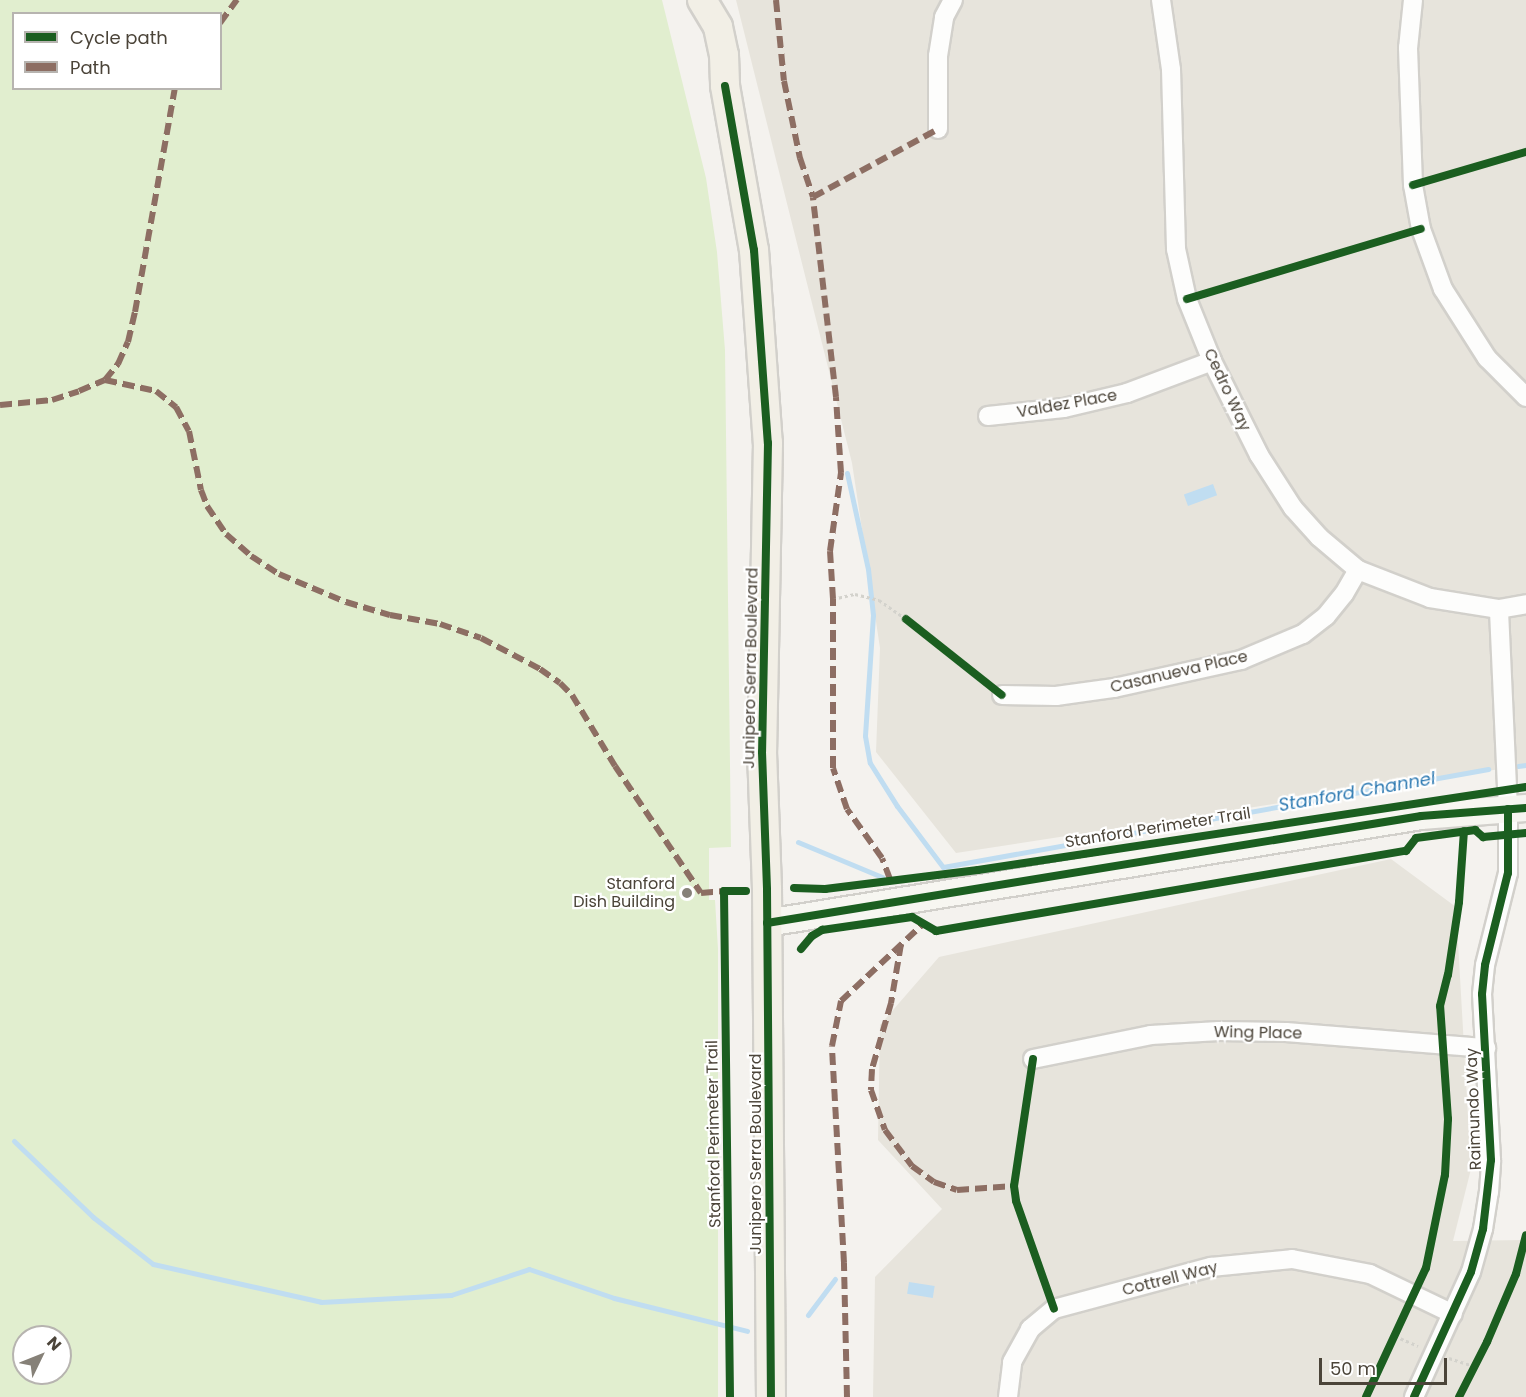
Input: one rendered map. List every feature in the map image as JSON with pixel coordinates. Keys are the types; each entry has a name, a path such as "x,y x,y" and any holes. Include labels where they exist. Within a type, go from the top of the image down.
{"main road":[{"name":"Junipero Serra Boulevard","path":"701,0 702,36 724,86 754,250 768,443 762,752 767,923 771,1397"}],"street":[{"path":"938,129 938,56 944,17 953,0"},
{"name":"Cedro Way","path":"1161,0 1171,69 1176,249 1187,299 1212,361 1258,455 1293,508 1319,537 1358,570 1430,598 1499,609 1526,604"},
{"path":"1413,0 1408,48 1413,185 1421,229 1443,289 1487,358 1526,396"},
{"name":"Valdez Place","path":"988,416 1064,408 1127,393 1212,361"},
{"name":"Casanueva Place","path":"1002,695 1056,696 1114,688 1241,660 1303,634 1326,616 1344,594 1358,570"},
{"name":"Raimundo Way","path":"1419,1395 1471,1272 1483,1229 1489,1192 1491,1160 1482,994 1485,965 1508,873 1517,809 1499,609"},
{"path":"767,923 1420,816 1517,809"},
{"name":"Wing Place","path":"1033,1059 1151,1035 1219,1031 1286,1032 1486,1048"},
{"name":"Cottrell Way","path":"1008,1397 1012,1362 1030,1329 1054,1309 1211,1267 1292,1259 1370,1274 1453,1314"}],"path":[{"path":"833,599 855,594 879,600 915,626"},
{"path":"1390,1346 1399,1328"},
{"path":"1471,1373 1478,1358"}],"shaded area":[{"path":"736,0 1526,0 1526,765 956,853 876,752 880,648 852,463"},
{"path":"1391,859 1456,907 1471,1169 1453,1241 1526,1240 1526,1397 873,1397 875,1277 942,1209 878,1140 880,1025 939,957"}],"green space":[{"path":"0,0 662,0 706,178 717,252 725,350 731,847 709,848 709,900 715,900 718,949 718,1397 0,1397"}],"water":[{"path":"1213,484 1217,495 1188,506 1184,495"},
{"path":"909,1282 935,1286 933,1298 907,1294"}],"waterway":[{"name":"Stanford Channel","path":"847,473 868,569 873,615 865,736 870,763 897,806 943,867 1488,769"},
{"name":"Stanford Channel","path":"1518,766 1526,765"},
{"name":"Stanford Channel","path":"798,842 882,877"},
{"path":"14,1141 93,1217 153,1264 321,1302 451,1295 529,1269 614,1298 747,1331"},
{"path":"808,1315 835,1279"}],"marked path":[{"path":"222,20 237,0"},
{"path":"776,0 784,81 800,158 813,197"},
{"path":"0,405 52,400 79,391 105,380 118,364 128,342 135,312 175,90"},
{"path":"890,879 882,858 847,809 833,768 833,599 830,551 841,473 836,397 813,197 938,129"},
{"path":"105,380 156,391 176,407 189,431 201,490 207,506 226,534 251,556 279,574 346,602 390,615 440,624 481,638 540,669 560,683 572,695 615,766 701,893 724,891"},
{"path":"847,1397 844,1263 832,1046 841,1001 922,925"},
{"path":"901,944 891,1003 872,1069 871,1090 885,1130 912,1166 934,1182 957,1190 1014,1186"}],"cycle path":[{"path":"725,86 754,250 768,443 762,752 767,890 771,1397"},
{"path":"1413,185 1526,152"},
{"path":"1187,299 1421,229"},
{"path":"906,619 1002,695"},
{"name":"Stanford Perimeter Trail","path":"794,888 825,889 978,870 1526,787"},
{"path":"767,923 1421,816 1526,808"},
{"path":"1414,1397 1471,1272 1483,1229 1491,1160 1482,994 1485,965 1508,873 1508,809"},
{"path":"801,949 812,936 822,930 912,917 936,931 1406,851 1416,838 1475,830 1483,837 1526,833"},
{"path":"1366,1397 1426,1268 1445,1175 1448,1119 1440,1006 1448,975 1459,902 1464,831"},
{"name":"Stanford Perimeter Trail","path":"730,1397 724,891 746,891"},
{"path":"1033,1059 1014,1186 1016,1201 1054,1309"},
{"path":"1459,1397 1487,1342 1516,1274 1526,1235"}],"place":[{"name":"Stanford Dish Building","path":"687,893"}]}
